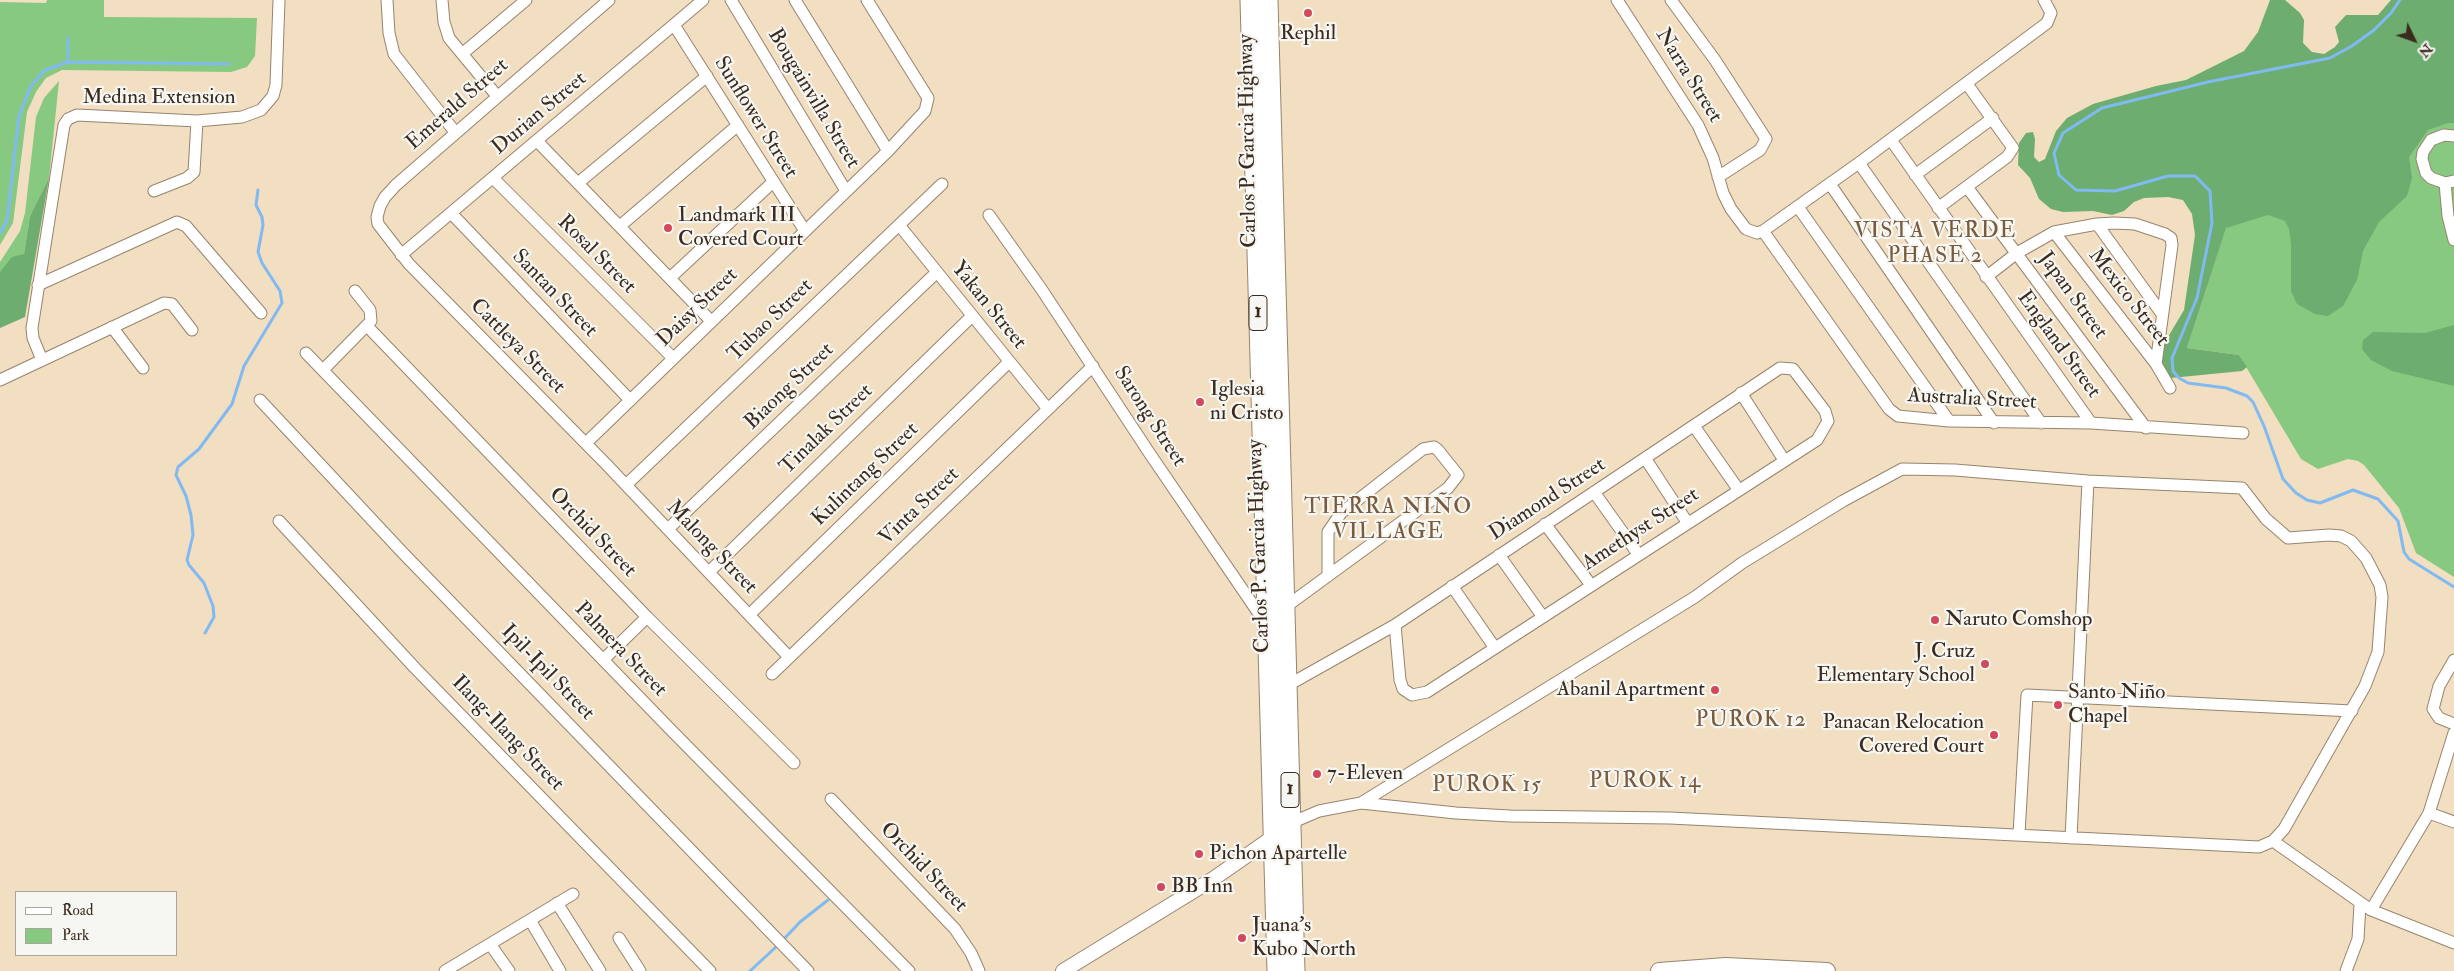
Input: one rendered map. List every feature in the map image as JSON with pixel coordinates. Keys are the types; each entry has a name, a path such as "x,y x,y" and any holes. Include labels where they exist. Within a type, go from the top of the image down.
{"highway":[{"name":"Carlos P. Garcia Highway","path":"1250,0 1279,620"},
{"name":"Carlos P. Garcia Highway","path":"1268,0 1279,620 1274,837 1285,927 1295,971"},
{"name":"Carlos P. Garcia Highway","path":"1278,688 1291,823 1285,927 1278,971"}],"main road":[{"path":"1659,971 1726,966 1827,971"}],"street":[{"name":"Medina Extension","path":"42,360 35,344 32,328 57,173 61,136 68,119 77,115 197,121 242,117 253,114 267,104 276,85 278,0"},
{"path":"387,0 389,34 394,54 455,132"},
{"path":"442,0 446,30 462,54 497,96"},
{"path":"462,54 526,0"},
{"name":"Emerald Street","path":"401,255 378,224 377,217 385,197 455,132 609,0"},
{"name":"Durian Street","path":"401,255 703,0"},
{"name":"Bougainvilla Street","path":"731,0 846,191"},
{"path":"795,0 888,151"},
{"name":"Daisy Street","path":"586,444 923,115 927,108 928,98 867,0"},
{"path":"1671,0 1765,134 1766,143 1760,150 1718,177"},
{"path":"1763,231 1859,164 2047,23 2051,13 2044,0"},
{"name":"Narra Street","path":"1622,2 1698,125 1708,144 1718,177 1731,209 1746,229 1754,233 1763,231"},
{"name":"Sunflower Street","path":"674,25 805,231"},
{"path":"578,183 706,76"},
{"path":"1938,208 2011,153 2012,144 1967,84"},
{"path":"1915,174 1993,118"},
{"path":"154,191 187,178 194,172 197,121"},
{"path":"620,226 738,125"},
{"path":"2454,136 2437,136 2431,140 2423,152 2422,159 2426,173 2431,178 2449,182 2448,216 2454,240"},
{"name":"England Street","path":"1891,140 1986,277 2092,424"},
{"path":"537,141 711,321"},
{"path":"1859,164 2041,423"},
{"name":"Rosal Street","path":"492,178 673,358"},
{"path":"670,278 773,182"},
{"name":"Tubao Street","path":"626,485 942,184"},
{"path":"1830,184 1994,423"},
{"name":"Japan Street","path":"1967,187 2146,428"},
{"path":"1798,207 1949,421"},
{"name":"Santan Street","path":"451,213 630,400"},
{"name":"Sarong Street","path":"989,215 1093,366 1150,454 1279,620"},
{"path":"38,285 178,222 186,226 261,313"},
{"path":"1986,277 2017,253 2054,232 2097,224 2135,224 2165,234 2170,238 2172,245 2156,364"},
{"path":"2097,224 2162,314"},
{"name":"Yakan Street","path":"899,225 1048,410"},
{"name":"Australia Street","path":"1763,231 1889,409 1904,418 1994,423 2092,424 2243,433"},
{"name":"Mexico Street","path":"2054,232 2156,364 2170,388"},
{"name":"Cattleya Street","path":"401,255 606,464"},
{"name":"Biaong Street","path":"668,529 937,272"},
{"path":"323,370 371,320 370,310 355,291"},
{"path":"0,380 168,303 176,308 192,330"},
{"name":"Tinalak Street","path":"709,572 972,316"},
{"name":"Orchid Street","path":"367,326 647,617 794,763"},
{"path":"112,328 143,368"},
{"name":"Palmera Street","path":"306,353 602,660 909,971"},
{"name":"Kulintang Street","path":"749,615 1009,362"},
{"name":"Vinta Street","path":"772,674 1093,366"},
{"name":"Diamond Street","path":"1278,688 1395,625 1741,393 1780,368 1793,369"},
{"name":"Amethyst Street","path":"1395,625 1400,680 1403,689 1412,694 1427,692 1738,489 1817,440 1828,421 1825,411 1793,369"},
{"path":"1741,393 1784,460"},
{"name":"Ipil-Ipil Street","path":"260,400 383,532 808,971"},
{"path":"1694,426 1738,489"},
{"path":"1279,620 1328,576 1453,484 1458,474 1438,450 1434,447 1423,449 1341,513 1328,532 1328,576"},
{"path":"1645,458 1687,522"},
{"name":"Malong Street","path":"606,464 790,657"},
{"path":"1063,971 1213,879 1291,823 1319,811 1362,803 1456,813 1510,816 1670,818 2252,847 2266,845 2273,841 2284,829 2352,711 2374,667 2382,598 2374,571 2351,541 2341,536 2288,538 2266,519 2242,488 2088,481 1956,470 1911,469 1894,472 1750,558 1695,597 1362,803"},
{"path":"2071,838 2076,698 2088,481"},
{"path":"1594,492 1638,554"},
{"name":"Ilang-Ilang Street","path":"279,521 416,668 710,971"},
{"path":"1545,524 1591,586"},
{"path":"1499,555 1542,617"},
{"path":"1452,586 1495,648"},
{"path":"602,660 647,617"},
{"path":"2454,660 2439,686 2433,709 2439,718 2454,724"},
{"path":"2019,834 2027,695 2352,711"},
{"path":"2372,910 2435,800 2454,732"},
{"name":"Orchid Street","path":"831,799 955,929 971,953 979,971"},
{"path":"2429,813 2454,822"},
{"path":"2273,841 2360,904 2454,943"},
{"path":"445,971 573,894"},
{"path":"557,903 600,971"},
{"path":"2346,971 2358,939 2360,904"},
{"path":"530,920 560,971"},
{"path":"619,938 640,971"},
{"path":"490,944 509,971"}],"green space":[{"path":"47,0 104,0 104,17 257,18 255,56 247,67 231,72 62,70 46,78 36,92 27,112 13,223 0,245 0,2 46,3"},
{"path":"2270,0 2285,0 2300,13 2304,20 2303,43 2312,52 2324,54 2339,42 2335,27 2346,15 2378,15 2391,0 2454,0 2454,123 2448,123 2428,130 2409,157 2412,178 2407,196 2379,222 2363,251 2357,280 2343,306 2328,316 2315,314 2297,304 2291,291 2291,244 2289,229 2285,221 2268,215 2226,228 2187,348 2239,355 2247,367 2242,371 2171,378 2165,373 2161,362 2165,342 2184,310 2195,235 2192,214 2183,200 2168,197 2144,198 2134,202 2124,211 2112,215 2093,211 2063,212 2051,209 2039,199 2030,178 2018,165 2019,143 2026,133 2033,132 2035,139 2034,157 2039,162 2045,159 2056,131 2067,118 2093,104 2156,86 2186,80 2244,51 2258,32"},
{"path":"2454,73 2454,577 2416,553 2399,508 2364,465 2358,461 2348,459 2318,469 2301,459 2239,355 2187,348 2233,205"},
{"path":"59,81 49,178 30,216 24,254 0,272 0,262 20,231 25,213 36,117 44,98"},
{"path":"49,178 25,317 0,328 0,272 12,257 24,254 30,216"},
{"path":"2454,325 2454,386 2392,371 2371,360 2362,349 2363,340 2373,332 2425,333"}],"waterway":[{"path":"2400,0 2391,13 2374,30 2352,46 2330,58 2208,82 2102,108 2063,133 2054,153 2059,175 2076,190 2115,191 2168,176 2195,176 2210,191 2212,223 2197,298 2172,358 2173,371 2179,378 2188,383 2226,388 2247,396 2253,402 2264,426 2283,479 2296,493 2307,500 2320,503 2353,490 2378,499 2398,521 2404,552 2409,559 2454,587"},
{"path":"68,38 68,62"},
{"path":"0,233 7,221 19,116 31,86 45,70 68,62 229,64"},
{"path":"205,633 214,617 213,606 204,583 187,560 193,535 191,515 186,496 176,475 178,467 199,449 232,404 244,366 282,303 280,291 262,263 258,252 263,225 262,217 256,205 258,190"},
{"path":"783,940 800,922 828,900"},
{"path":"750,971 777,946"}],"place":[{"name":"Rephil","path":"1308,13"},
{"name":"Landmark III Covered Court","path":"668,228"},
{"name":"Iglesia ni Cristo","path":"1200,402"},
{"name":"Naruto Comshop","path":"1935,620"},
{"name":"J. Cruz Elementary School","path":"1985,664"},
{"name":"Abanil Apartment","path":"1715,690"},
{"name":"Santo Niño Chapel","path":"2058,705"},
{"name":"Panacan Relocation Covered Court","path":"1994,735"},
{"name":"7-Eleven","path":"1317,774"},
{"name":"Pichon Apartelle","path":"1199,854"},
{"name":"BB Inn","path":"1161,887"},
{"name":"Juana's Kubo North","path":"1242,938"}],"district":[{"name":"VISTA VERDE PHASE 2","path":"1935,244"},
{"name":"TIERRA NIÑO VILLAGE","path":"1388,520"},
{"name":"PUROK 12","path":"1751,721"},
{"name":"PUROK 14","path":"1645,782"},
{"name":"PUROK 15","path":"1487,786"}]}
